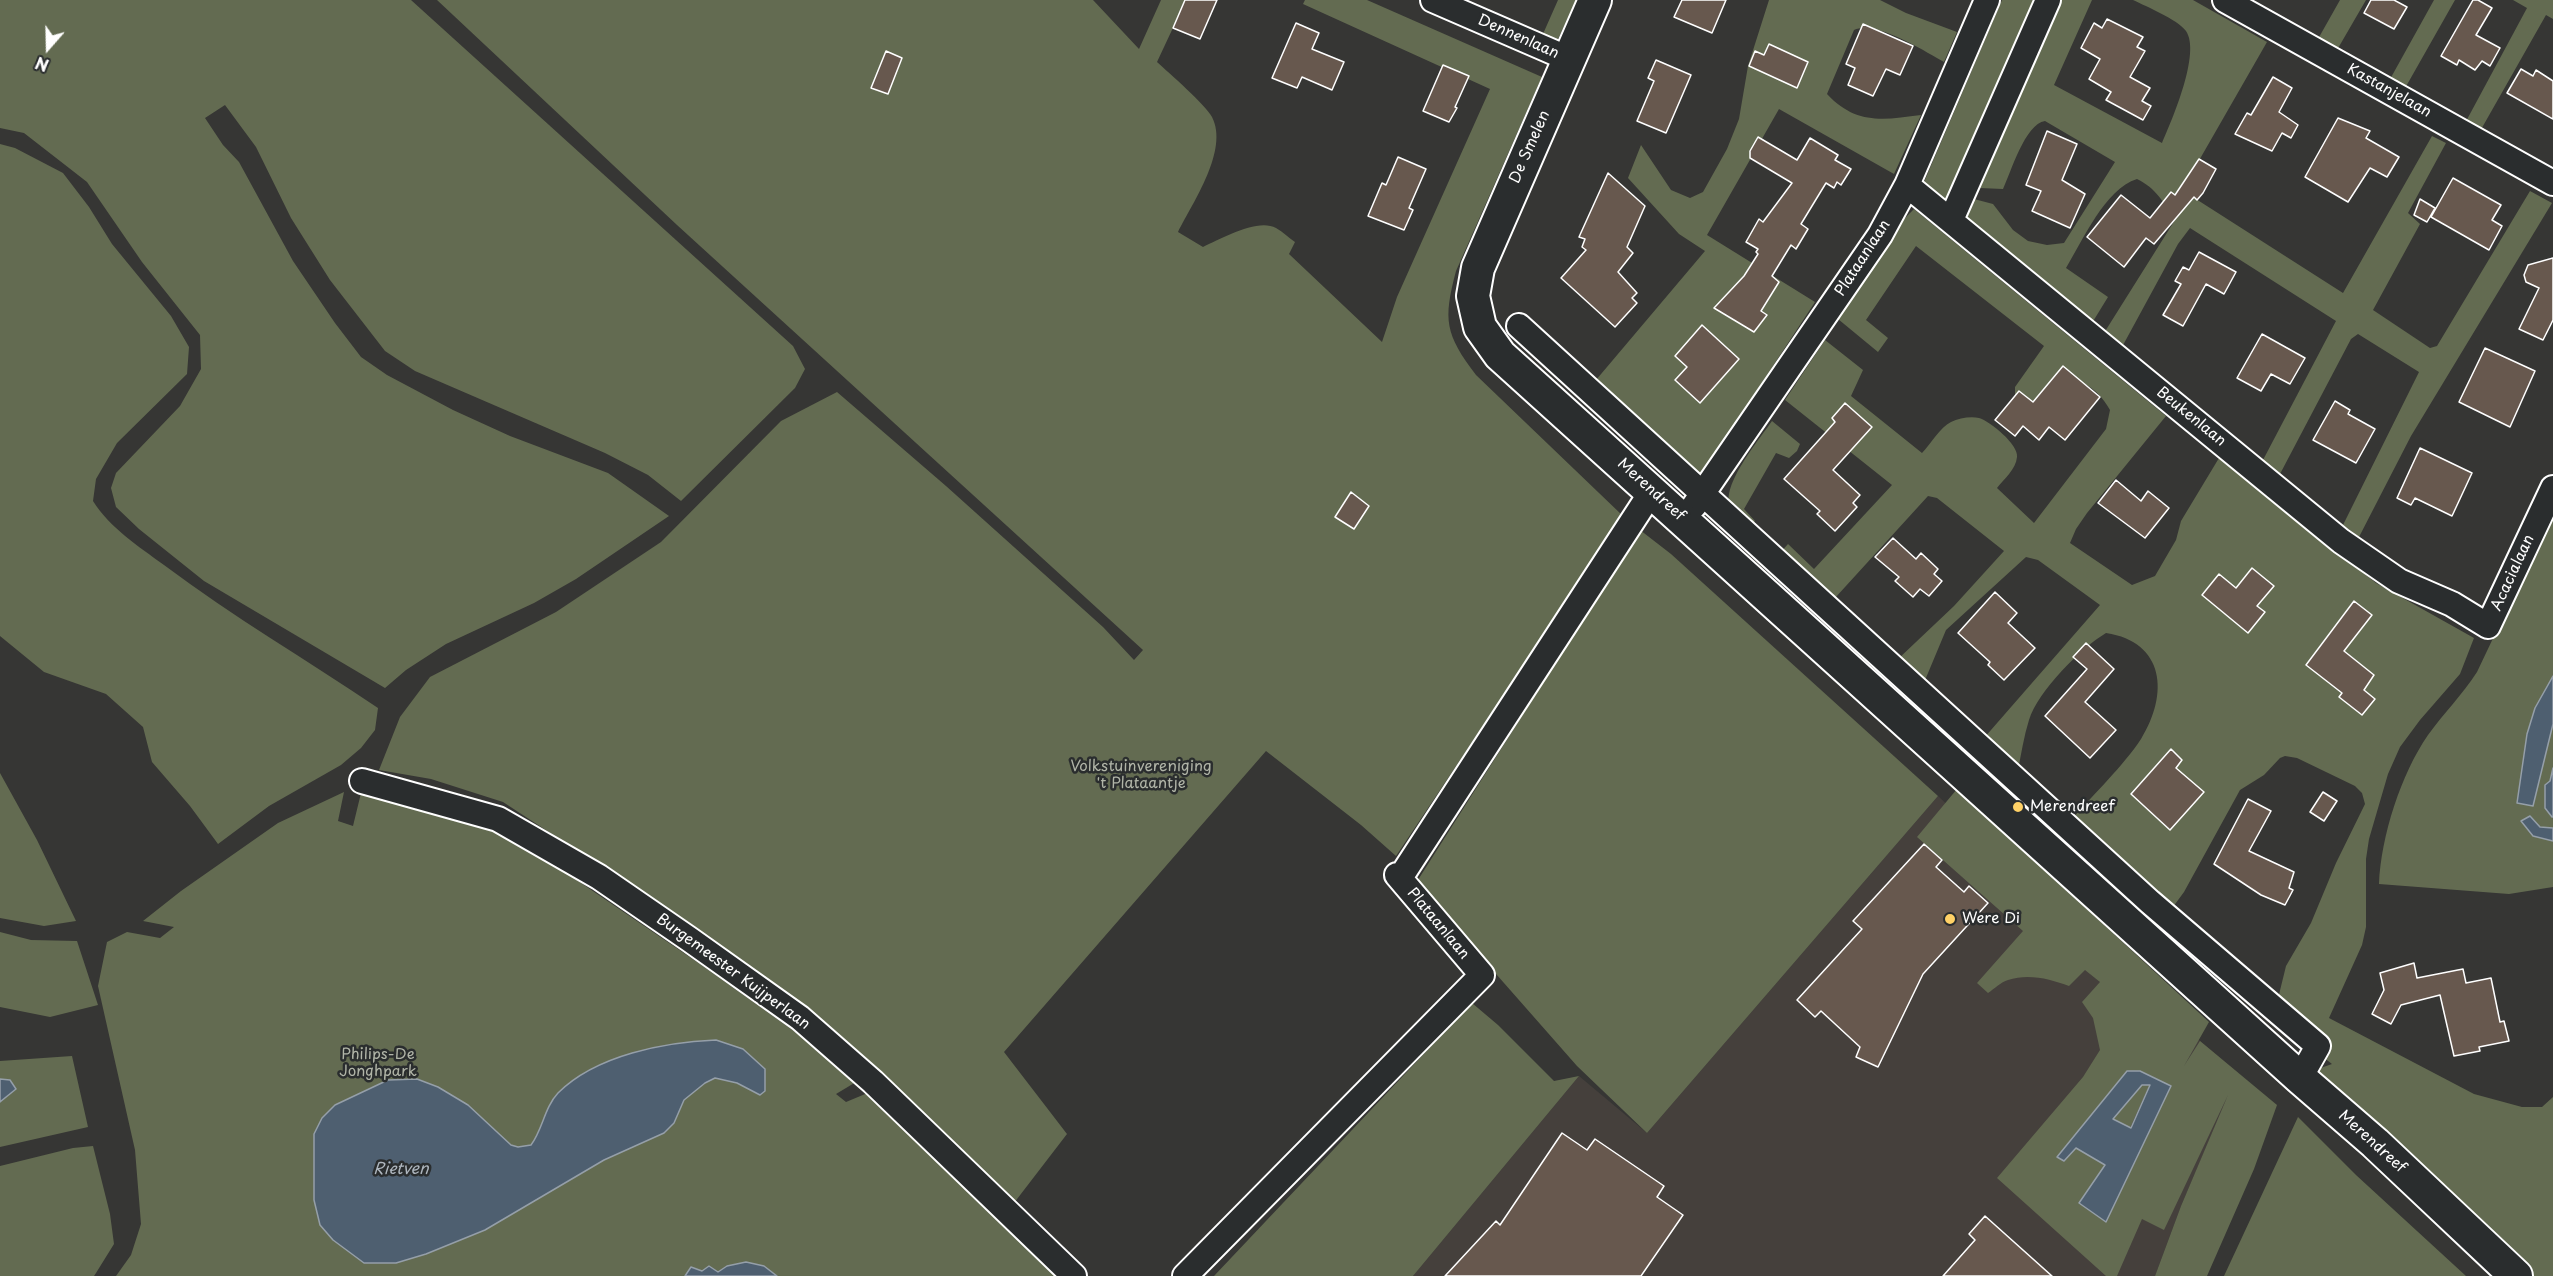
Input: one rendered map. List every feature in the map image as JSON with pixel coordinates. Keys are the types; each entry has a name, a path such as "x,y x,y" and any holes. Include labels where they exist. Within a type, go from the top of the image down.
{"street":[{"name":"Dennenlaan","path":"1434,0 1569,59"},
{"name":"De Smelen","path":"1473,296 1478,268 1595,0"},
{"name":"Plataanlaan","path":"1683,519 1880,235 1908,185 1987,0"},
{"path":"1951,220 2048,0"},
{"name":"Kastanjelaan","path":"2225,0 2553,183"},
{"name":"Beukenlaan","path":"1908,185 2341,541 2399,581 2452,604 2488,627"},
{"name":"Merendreef","path":"1473,296 1480,327 1500,355 2300,1078 2375,1143 2516,1276"},
{"name":"Merendreef","path":"1520,326 2150,902 2318,1046 2300,1078"},
{"name":"Acacialaan","path":"2488,627 2553,488"},
{"name":"Plataanlaan","path":"1185,1276 1482,975 1397,875 1402,875 1652,490"},
{"name":"Burgemeester Kuijperlaan","path":"362,781 498,819 599,877 762,990 800,1018 873,1082 1074,1276"}],"shaded area":[{"name":"Were Di","path":"1938,796 2200,1041 2238,1073 2181,1206 2155,1276 1413,1276 1579,1076 1647,1133"}],"green space":[{"path":"0,0 411,0 793,346 805,369 795,388 681,501 648,475 605,453 415,371 385,351 330,280 291,218 256,147 225,105 205,118 223,145 239,162 293,261 361,357 387,375 453,410 510,436 608,473 669,516 576,579 534,603 446,644 406,670 385,688 204,581 139,529 116,507 111,488 116,473 180,406 201,369 200,335 142,262 87,182 24,133 0,128"},
{"name":"Volkstuinvereniging 't Plataantje","path":"437,0 1093,0 1139,49 1161,0 1186,0 1157,62 1203,105 1212,117 1216,130 1216,145 1207,176 1178,232 1203,247 1249,228 1268,226 1276,228 1295,242 1289,254 1382,342 1397,297 1490,89 1303,4 1305,0 1367,0 1542,77 1456,271 1449,302 1450,326 1458,348 1476,375 1623,516 1396,856 1361,825 1266,751 1004,1052 1067,1134 1014,1203 819,1022 700,931 503,802 431,779 379,770 400,717 430,677 556,612 661,542 781,421 837,392 1103,627 1134,660 1143,650 677,225","holes":["1351,492 1369,506 1354,529 1335,517"]},
{"path":"1558,0 1576,0 1554,48 1539,43"},
{"path":"1769,0 1880,0 1906,13 1957,32 1944,62 1913,44 1887,33 1875,29 1854,30 1827,94 1838,104 1859,116 1882,119 1921,115 1894,174 1779,109 1707,235 1815,302 1696,483 1585,393 1705,251 1679,234 1628,178 1641,145 1671,190 1690,198 1703,192 1727,149 1739,119 1748,66"},
{"path":"2002,0 2035,0 1946,202 1924,182"},
{"path":"2060,0 2092,0 2054,85 2162,143 2188,70 2190,41 2186,31 2176,22 2133,0 2193,0 2267,42 2197,164 2185,192 2343,293 2432,136 2446,143 2408,213 2420,224 2373,310 2430,348 2437,346 2530,191 2552,203 2411,436 2359,537 2343,525 2419,372 2358,334 2351,339 2280,474 2263,460 2336,321 2190,228 2178,244 2122,347 2104,333 2175,220 2154,191 2137,179 2125,185 2105,204 2087,230 2066,268 2108,297 2092,323 1966,220 1974,199 1993,204 2013,230 2028,241 2047,245 2064,243 2115,162 2045,121 2031,130 2025,139 2003,189 1980,188"},
{"path":"2340,0 2366,0 2337,50 2318,39"},
{"path":"2434,0 2455,0 2404,90 2389,81"},
{"path":"2513,0 2553,0 2553,19 2546,15 2479,133 2464,125 2527,8"},
{"path":"0,144 15,148 63,173 89,207 112,244 171,316 189,347 187,374 117,443 96,479 93,501 108,520 144,551 243,620 378,708 375,730 361,748 341,765 269,806 218,844 190,806 152,762 143,727 106,694 44,672 0,636"},
{"path":"1914,209 2166,416 2087,513 2070,543 2132,585 2155,576 2176,540 2181,521 2219,458 2376,583 2474,638 2460,674 2400,747 2388,774 2369,839 2366,859 2366,927 2362,945 2329,1018 2474,1094 2522,1107 2542,1107 2553,1097 2553,1276 2527,1276 2315,1070 2332,1064 2273,1019 2286,966 2311,923 2336,863 2365,804 2362,793 2355,786 2297,758 2285,756 2280,758 2264,775 2240,790 2184,892 2170,911 2072,819 2126,759 2150,722 2156,705 2158,688 2156,672 2150,659 2140,647 2126,638 2106,633 2073,659 2041,696 2034,709 2029,720 2018,771 1984,738 2100,605 2038,560 2026,557 1946,630 1923,685 1897,660 1954,606 2004,551 1937,498 1928,496 1835,598 1780,553 1788,544 1814,569 1892,485 1785,400 1825,340 1863,370 1851,396 1922,453 1943,428 1961,418 1979,418 2003,434 2013,446 2017,457 2012,470 1997,488 2034,523 2106,429 2110,410 2098,394 2081,383 2045,414 2015,398 2015,387 2044,346 1916,246 1866,320 1888,338 1878,352 1838,319 1904,219"},
{"path":"1772,421 1800,444 1797,451 1789,458 1776,453 1744,509 1755,521 1751,525 1730,507 1731,487 1743,463"},
{"path":"2553,512 2553,676 2532,718 2553,682 2553,772 2550,781 2545,785 2545,808 2553,817 2553,828 2540,827 2533,836 2553,841 2553,887 2509,894 2379,884 2388,826 2409,768 2428,735 2477,672"},
{"path":"1640,530 1671,554 1938,796 1647,1133 1577,1066 1416,883"},
{"path":"0,773 37,840 76,921 44,926 0,918"},
{"path":"1957,789 2209,1022 2184,1066 2200,1041 2277,1105 2254,1169 2207,1276 2155,1276 2181,1206 2228,1095 2164,1230 2142,1219 2117,1276 2106,1276 1997,1178 2083,1077 2100,1050 2093,1018 2082,1002 2100,982 2085,970 2069,986 2047,979 2023,977 2005,981 1988,993 1977,983 2023,931 1917,837","holes":["2140,1071 2171,1086 2105,1165 2076,1148"]},
{"name":"Philips-De Jonghpark","path":"344,792 338,821 353,826 361,793 496,825 700,964 822,1051 856,1082 836,1094 846,1102 870,1092 1067,1276 116,1276 131,1255 141,1224 135,1150 98,986 107,942 127,932 160,938 174,927 143,921 181,891 278,823"},
{"path":"0,932 31,940 77,941 98,1005 50,1017 0,1007"},
{"path":"1472,1003 1498,1025 1554,1081 1579,1076 1413,1276 1214,1276"},
{"path":"72,1056 88,1127 0,1147 0,1102 16,1089 10,1080 0,1079 0,1061"},
{"path":"2150,1084 2130,1128 2113,1119 2142,1085"},
{"path":"2298,1117 2356,1175 2466,1276 2224,1276"},
{"path":"93,1146 110,1214 114,1244 94,1276 0,1276 0,1166 73,1148"}],"water":[{"path":"2553,676 2553,724 2533,806 2517,803 2527,734 2535,708"},
{"path":"2553,768 2552,817 2545,808 2545,785 2550,781"},
{"path":"2530,816 2540,827 2553,828 2553,841 2533,836 2521,821"},
{"name":"Rietven","path":"716,1040 743,1049 765,1069 765,1091 760,1095 737,1083 715,1078 684,1100 674,1123 664,1133 604,1160 485,1230 426,1254 396,1263 364,1263 333,1240 320,1225 314,1200 314,1134 322,1118 335,1105 388,1080 417,1079 438,1087 468,1105 511,1145 518,1147 531,1145 546,1112 558,1093 592,1069 632,1053 675,1044"},
{"path":"2127,1071 2140,1071 2171,1086 2106,1222 2079,1203 2105,1165 2076,1148 2064,1161 2057,1157","holes":["2142,1085 2150,1085 2131,1128 2113,1119"]},
{"path":"0,1079 10,1080 16,1089 0,1102"},
{"path":"746,1262 764,1266 777,1276 685,1276 691,1267 702,1271 709,1266 718,1272 727,1266"}],"building":[{"path":"1185,0 1217,0 1200,39 1173,28"},
{"path":"1682,0 1726,0 1712,33 1674,17"},
{"path":"2371,0 2394,0 2407,7 2394,29 2364,13"},
{"path":"2473,0 2478,0 2492,8 2476,35 2500,48 2490,66 2482,61 2475,70 2459,60 2457,65 2441,56"},
{"path":"2107,19 2143,37 2137,47 2145,51 2130,77 2150,88 2142,101 2151,106 2143,120 2106,100 2111,92 2089,79 2100,59 2081,48 2094,23 2102,28"},
{"path":"1296,23 1319,33 1312,49 1344,62 1332,90 1302,77 1297,88 1272,78"},
{"path":"1863,24 1913,46 1900,75 1886,69 1873,96 1848,85 1855,68 1846,64"},
{"path":"1769,44 1808,62 1797,88 1749,66 1755,51 1764,55"},
{"path":"886,51 902,58 888,94 871,88"},
{"path":"1656,60 1691,75 1666,133 1637,121 1654,81 1648,78"},
{"path":"1443,65 1469,76 1449,122 1423,111"},
{"path":"2521,69 2533,76 2536,70 2553,81 2553,119 2507,93"},
{"path":"2273,77 2292,88 2279,112 2298,125 2291,138 2282,133 2272,151 2235,134 2247,113 2251,115"},
{"path":"2338,118 2370,131 2366,138 2399,157 2387,177 2370,168 2348,202 2305,177"},
{"path":"2047,131 2077,144 2062,180 2085,194 2070,228 2032,211 2041,191 2026,185"},
{"path":"1758,137 1797,160 1810,138 1838,155 1835,160 1851,169 1841,185 1837,182 1834,188 1826,183 1801,224 1808,229 1796,249 1791,245 1772,276 1779,282 1761,311 1767,315 1754,332 1714,308 1744,276 1758,254 1756,252 1758,249 1746,242 1759,219 1763,222 1792,183 1750,158 1750,151"},
{"path":"1398,157 1426,169 1409,208 1413,210 1404,230 1368,216 1382,183 1386,185"},
{"path":"2199,159 2216,169 2203,193 2197,200 2194,197 2154,244 2146,238 2124,267 2087,237 2121,195 2150,218 2171,192 2175,195"},
{"path":"1608,173 1645,206 1627,247 1633,253 1618,272 1637,293 1632,298 1637,303 1615,327 1561,278 1586,250 1582,247 1585,239 1579,237"},
{"path":"2453,178 2501,205 2492,220 2502,226 2489,250 2431,217"},
{"path":"2420,199 2435,208 2427,222 2414,215"},
{"path":"2199,252 2236,272 2224,294 2206,284 2183,326 2163,315 2181,284 2175,281 2183,267 2189,270"},
{"path":"2553,258 2553,320 2543,340 2519,329 2539,288 2526,282 2524,275 2528,265"},
{"path":"1702,325 1739,359 1700,403 1675,380 1687,367 1675,356"},
{"path":"2262,334 2305,358 2290,384 2271,374 2261,391 2237,378"},
{"path":"2485,348 2535,371 2510,427 2459,402"},
{"path":"2063,366 2100,397 2065,440 2049,427 2039,440 2023,426 2015,436 1995,420 2019,391 2033,402"},
{"path":"2335,401 2350,410 2348,414 2375,429 2356,463 2313,440"},
{"path":"1845,403 1872,427 1833,470 1860,495 1853,503 1857,507 1835,531 1817,514 1820,511 1784,479 1835,422 1832,418"},
{"path":"2420,448 2472,473 2452,516 2415,498 2411,505 2397,498"},
{"path":"2116,480 2141,501 2148,491 2169,508 2145,538 2098,503"},
{"path":"1351,492 1369,506 1354,529 1335,517"},
{"path":"1893,538 1916,559 1921,553 1938,569 1934,574 1942,581 1929,596 1920,589 1913,597 1895,581 1899,577 1875,557"},
{"path":"2252,568 2274,586 2257,606 2265,612 2248,633 2202,595 2219,574 2236,588"},
{"path":"1995,592 2017,613 2008,623 2035,648 2004,680 1988,665 1990,662 1958,633"},
{"path":"2354,601 2372,615 2344,651 2374,675 2364,690 2375,699 2362,715 2339,697 2342,693 2306,665"},
{"path":"2086,643 2114,669 2085,702 2116,730 2090,758 2045,716 2087,669 2073,657"},
{"path":"2171,749 2182,760 2176,768 2204,792 2170,830 2131,794"},
{"path":"2323,792 2337,801 2324,821 2310,812"},
{"path":"2248,799 2271,811 2249,851 2294,872 2289,888 2293,890 2285,905 2261,895 2214,864"},
{"path":"1924,844 1942,860 1936,867 1964,892 1969,886 1988,903 1923,974 1878,1067 1856,1057 1860,1047 1821,1011 1815,1017 1797,1000 1862,929 1853,921"},
{"path":"2414,963 2417,978 2463,969 2466,983 2491,978 2500,1022 2504,1021 2509,1041 2479,1047 2480,1051 2454,1056 2440,995 2401,1005 2391,1024 2372,1014 2384,990 2380,973"},
{"path":"1562,1133 1587,1150 1595,1139 1664,1186 1657,1197 1683,1215 1641,1276 1445,1276 1496,1221 1500,1225"},
{"path":"1985,1216 2052,1276 1943,1276 1975,1240 1969,1234"}],"place":[{"name":"Merendreef","path":"2018,807"},
{"name":"Were Di","path":"1950,919"}]}
